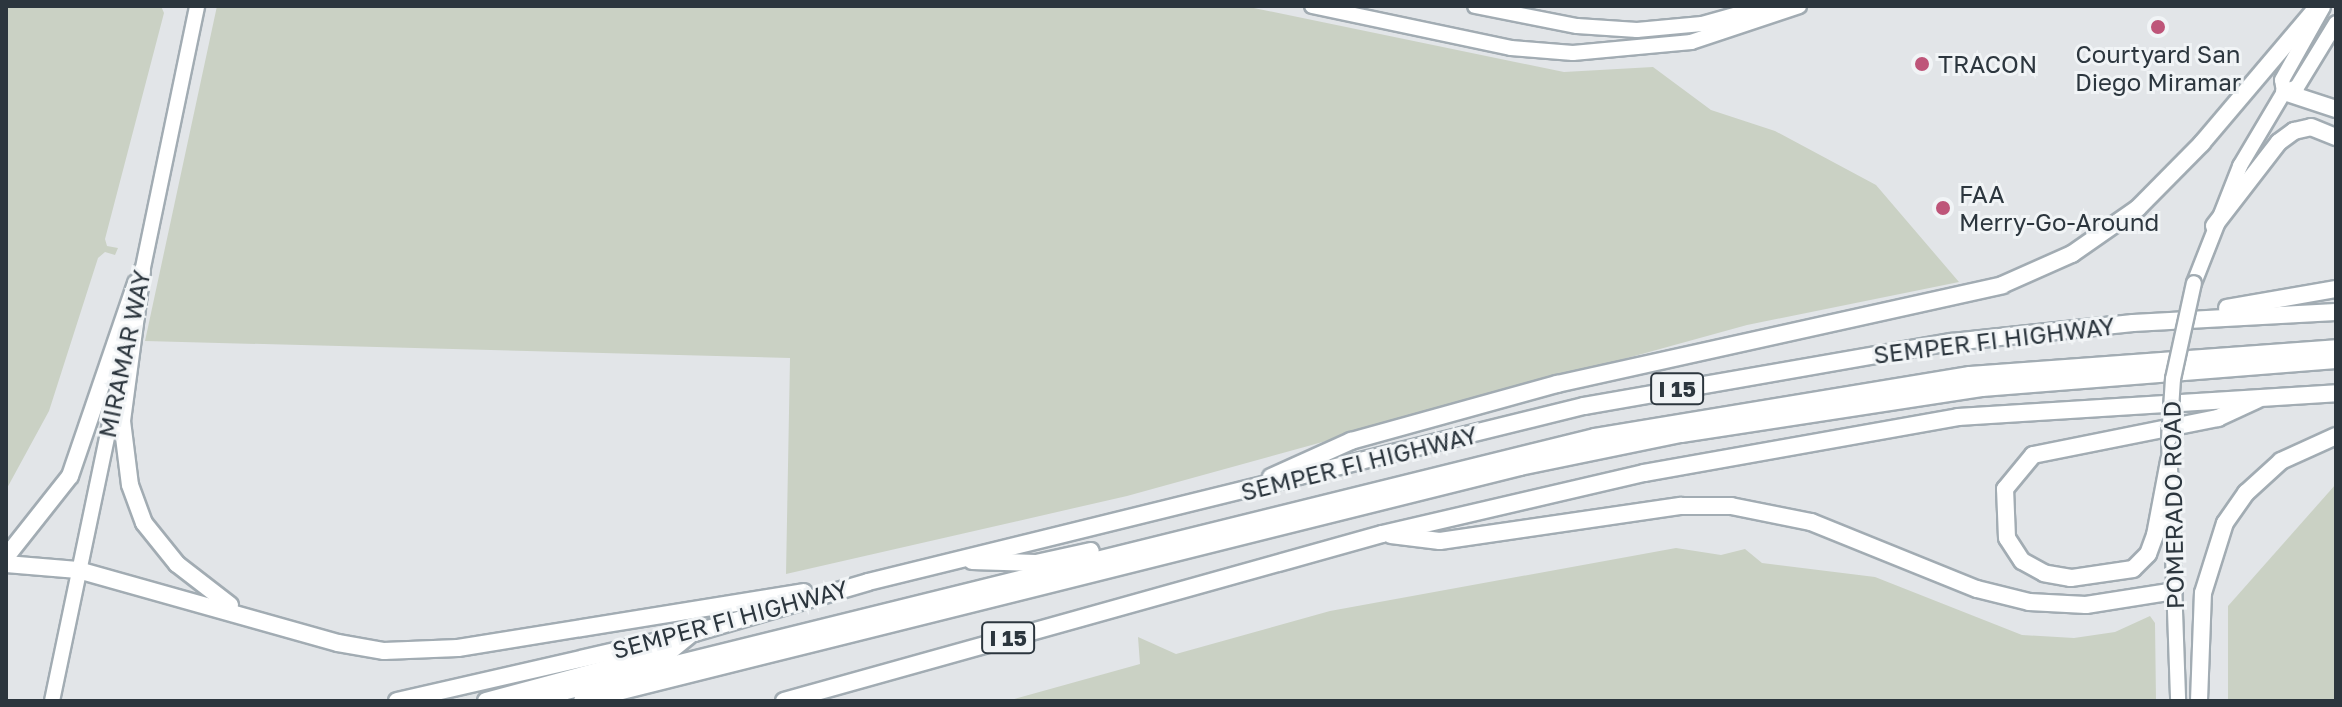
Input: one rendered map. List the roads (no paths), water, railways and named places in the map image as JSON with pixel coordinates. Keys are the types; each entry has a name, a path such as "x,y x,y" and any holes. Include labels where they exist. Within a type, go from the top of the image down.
{"highway":[{"path":"1229,496 1351,441 1557,384 2002,285 2072,254 2138,208 2202,143 2321,6"},
{"path":"2284,92 2336,109"},
{"path":"2214,226 2279,142 2294,131 2311,127 2336,137"},
{"path":"6,557 70,476 128,297 142,271"},
{"path":"142,271 122,421 130,485 144,523 177,564 213,595 253,618"},
{"path":"2133,323 2336,289"},
{"name":"SEMPER FI HIGHWAY","path":"397,701 694,633 868,582 1643,394 1952,342 2133,323 2336,312"},
{"path":"526,701 1595,437 1729,411 1970,375 2336,348"},
{"path":"582,701 1520,467 1681,434 1982,388 2336,360"},
{"name":"I 15","path":"784,701 1382,534 1644,473 1958,417 2266,395 2336,393"},
{"path":"2169,461 2155,535 2148,554 2133,569 2071,578 2044,573 2022,561 2007,538 2002,519 2005,489 2033,455 2218,418 2266,395"},
{"path":"2199,701 2203,593 2225,523 2246,493 2281,461 2336,436"},
{"path":"1382,534 1440,541 1681,506 1731,506 1811,522 1977,589 2029,602 2086,605 2174,591"},
{"path":"961,560 994,565 1036,563 1153,545"},
{"path":"6,564 78,570 384,651 458,648 868,582"},
{"path":"486,701 669,652 694,633"}],"main road":[{"name":"MIRAMAR WAY","path":"52,701 197,6"},
{"path":"1312,6 1511,48 1573,53 1691,42 1799,6"},
{"path":"1475,6 1577,26 1637,30 1702,24 1766,6"},
{"path":"2321,6 2282,80 2284,92 2297,87 2336,23"},
{"name":"POMERADO ROAD","path":"2178,701 2169,461 2173,379 2194,283 2214,226 2240,166 2284,92"}],"place":[{"name":"Courtyard San Diego Miramar","path":"2158,27"},
{"name":"TRACON","path":"1922,64"},
{"name":"FAA Merry-Go-Around","path":"1943,208"}]}
